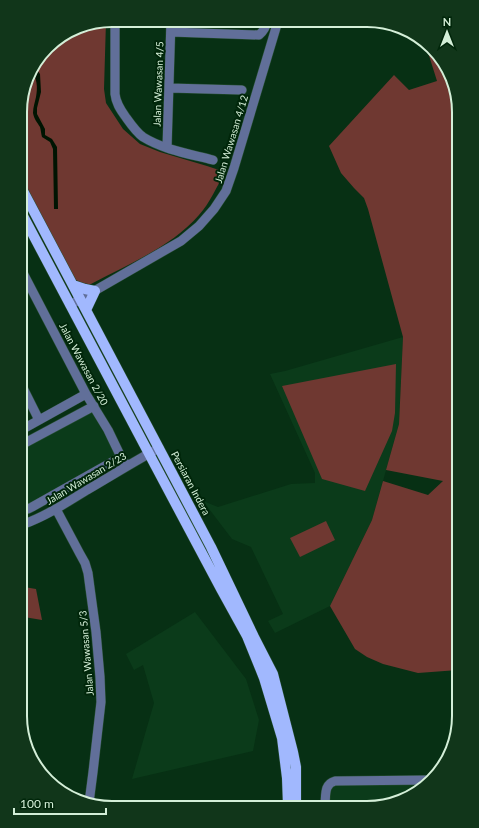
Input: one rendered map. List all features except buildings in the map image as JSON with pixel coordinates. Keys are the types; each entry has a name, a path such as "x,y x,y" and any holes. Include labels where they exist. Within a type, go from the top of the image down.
{"main road":[{"name":"Persiaran Indera","path":"27,198 211,547 273,674 296,766 296,801"},
{"path":"27,222 148,454 247,636 264,678 282,738 287,778 288,801"},
{"path":"73,285 95,291 86,310"}],"street":[{"path":"115,27 114,86 116,102 129,122 142,136 156,144 213,160"},
{"name":"Jalan Wawasan 4/5","path":"167,148 171,27"},
{"path":"171,32 259,35 263,32 265,27"},
{"name":"Jalan Wawasan 4/12","path":"70,305 181,241 199,226 218,204 226,191 234,168 276,27"},
{"path":"169,88 242,90"},
{"name":"Jalan Wawasan 2/20","path":"27,280 86,394 108,430 127,466"},
{"path":"27,289 31,288"},
{"path":"27,427 86,394"},
{"path":"27,396 39,420"},
{"path":"27,442 94,406"},
{"name":"Jalan Wawasan 2/23","path":"27,523 56,509 159,448"},
{"path":"27,509 121,456"},
{"name":"Jalan Wawasan 5/3","path":"56,509 85,563 88,573 96,637 101,702 90,798"},
{"path":"325,801 327,786 331,782 335,781 422,780"}],"shaded area":[{"path":"106,28 104,89 106,103 123,129 140,144 160,152 225,172 210,200 199,215 163,246 91,284 79,282 74,278 27,188 28,101 30,90 38,70 56,48 69,38 90,30"},
{"path":"428,53 443,74 449,90 452,112 452,670 418,673 383,664 367,657 355,649 330,606 372,520 383,481 428,495 443,481 386,470 399,424 403,337 364,198 341,173 329,146 394,75 409,90 437,81"},
{"path":"38,71 40,74 41,92 37,114 45,129 45,135 52,139 57,147 58,209 54,209 53,149 50,142 42,137 40,127 33,113 37,90 35,77"},
{"path":"403,337 399,424 372,520 330,606 275,633 268,621 283,614 251,547 232,539 203,501 218,507 291,484 315,483 315,473 270,374"},
{"path":"396,364 395,413 392,431 365,491 322,479 282,386"},
{"path":"91,411 117,456 27,506 27,445"},
{"path":"326,521 335,540 300,557 290,538"},
{"path":"27,588 36,589 42,620 27,618"},
{"path":"195,612 246,679 259,720 253,751 132,779 154,703 143,665 134,670 126,654"},
{"path":"419,783 405,792 373,801 329,801 331,785"}]}
